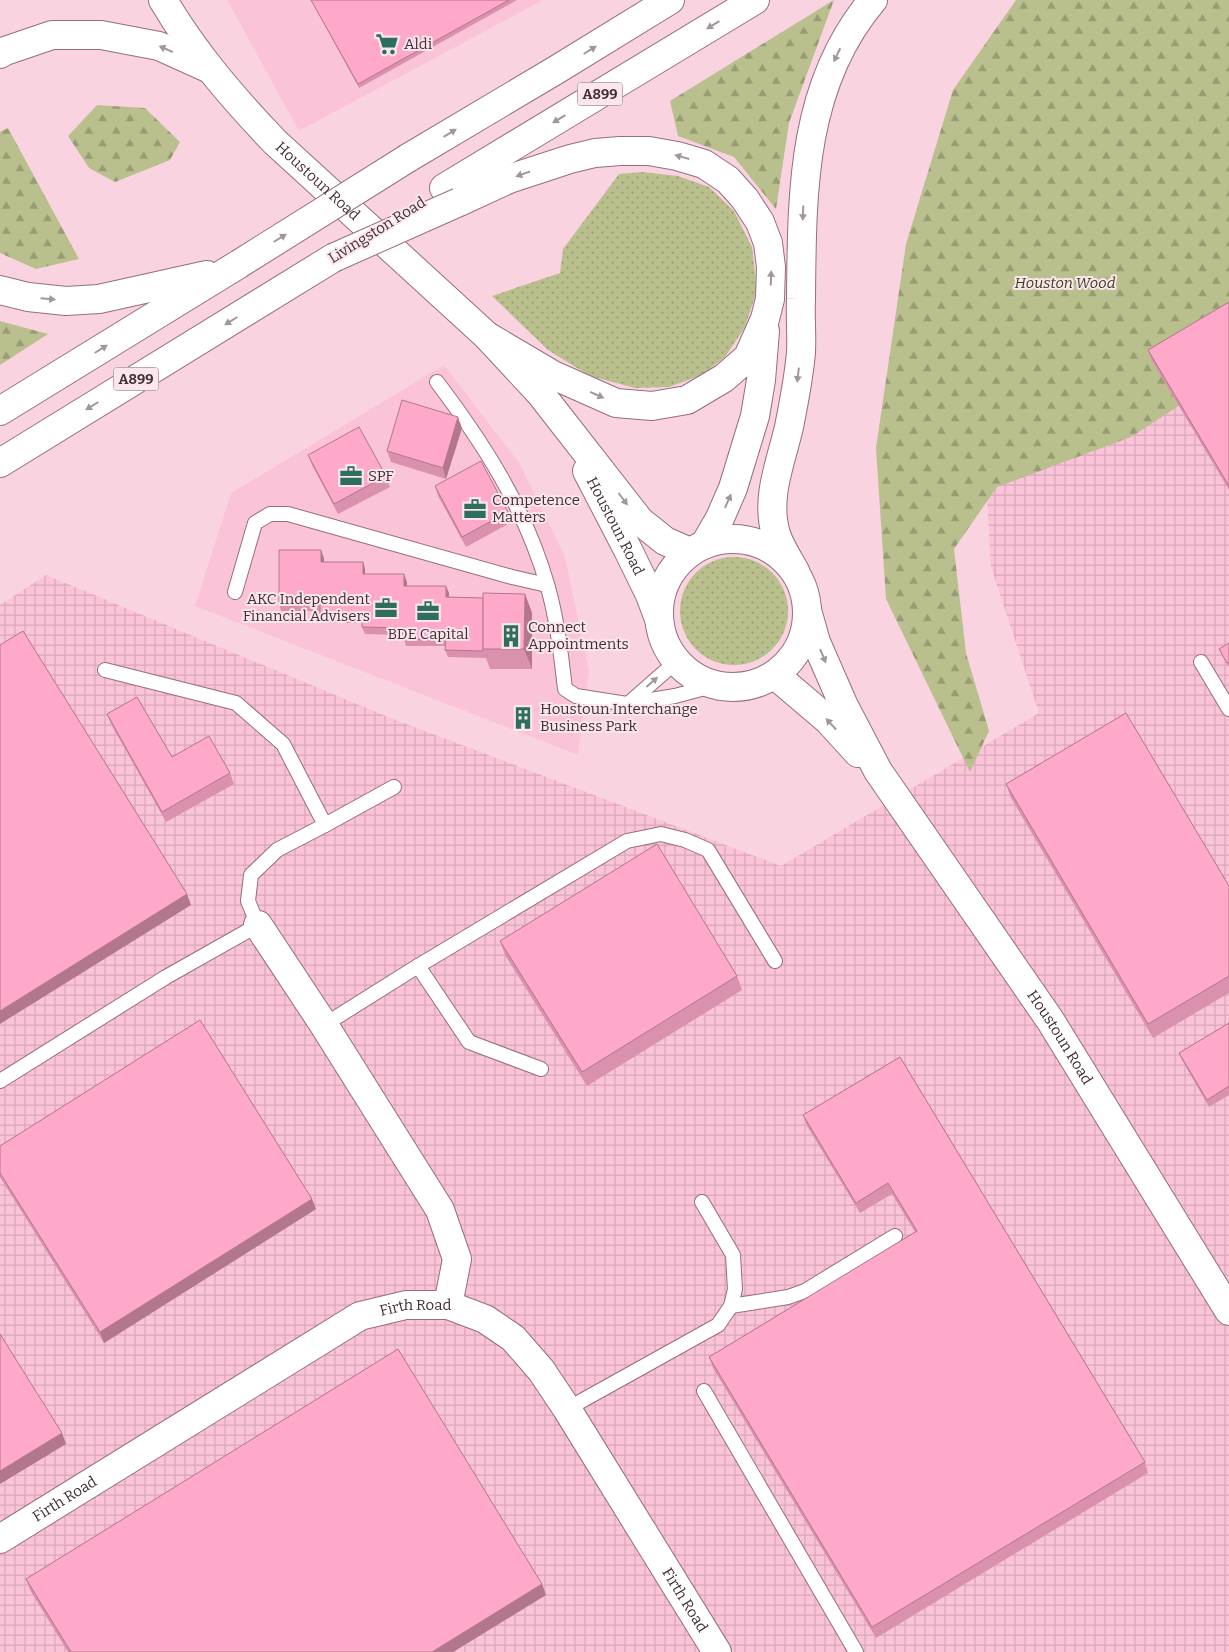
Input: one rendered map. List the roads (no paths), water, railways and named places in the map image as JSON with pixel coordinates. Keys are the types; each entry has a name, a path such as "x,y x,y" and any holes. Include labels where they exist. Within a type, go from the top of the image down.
{"street":[{"name":"Houstoun Road","path":"162,0 210,70 246,113 275,142 487,336 540,393 640,521 665,541 698,548"},
{"name":"A899","path":"0,411 408,158 670,0"},
{"name":"A899","path":"452,195 755,0"},
{"path":"452,195 594,153 649,151 677,156 704,164 728,180 745,200 768,243 771,267 770,299 765,320 761,380 754,416 734,488 720,518 698,548 676,565 665,582 660,601 659,621 665,642 677,661 688,672 701,680 716,686 731,688 762,682 775,675 789,662 800,647 806,629 807,610 804,590 776,535 771,506 777,470 789,428 801,350 803,192 809,146 825,82 835,59 862,14 874,0"},
{"path":"0,54 52,35 101,35 159,46 210,70"},
{"name":"Livingston Road","path":"0,463 333,258 452,195"},
{"path":"0,290 28,297 66,300 99,299 234,267"},
{"path":"487,336 553,375 616,403 652,406 687,400 724,378 748,357 765,320"},
{"name":"Houstoun Road","path":"571,434 592,482 650,595 659,621"},
{"path":"698,548 725,539 745,539 764,545 782,556 795,571"},
{"name":"Houstoun Road","path":"807,610 816,642 844,706 878,771 1050,1020 1229,1311"},
{"name":"Houstoun Road","path":"775,675 828,720 855,751 878,771"},
{"path":"258,925 324,1025 440,1210 456,1259 448,1305"},
{"name":"Firth Road","path":"0,1539 360,1316 406,1305 448,1305 485,1319 513,1338 541,1370 717,1652"}],"lane":[{"path":"437,382 470,424 497,468 525,522 547,585 565,689 576,696 628,704 675,696 716,686"},
{"path":"235,592 255,523 270,514 288,514 512,577 547,585"},
{"path":"628,704 677,661"},
{"path":"1201,662 1229,708"},
{"path":"105,670 236,703 283,744 325,825"},
{"path":"0,1081 166,977 258,925 248,901 251,875 277,850 394,788"},
{"path":"324,1025 418,966 627,841 661,834 685,840 708,850 775,961"},
{"path":"418,966 469,1042 541,1069"},
{"path":"567,1409 718,1325 730,1306 734,1289 733,1255 702,1202"},
{"path":"730,1306 788,1297 805,1291 895,1236"},
{"path":"704,1391 856,1652"}],"place":[{"name":"Aldi","path":"387,44"},
{"name":"SPF","path":"351,476"},
{"name":"Competence Matters","path":"475,509"},
{"name":"AKC Independent Financial Advisers","path":"386,608"},
{"name":"BDE Capital","path":"428,611"},
{"name":"Connect Appointments","path":"511,636"},
{"name":"Houstoun Interchange Business Park","path":"523,718"}],"park label":[{"name":"Houston Wood","path":"1065,283"}]}
